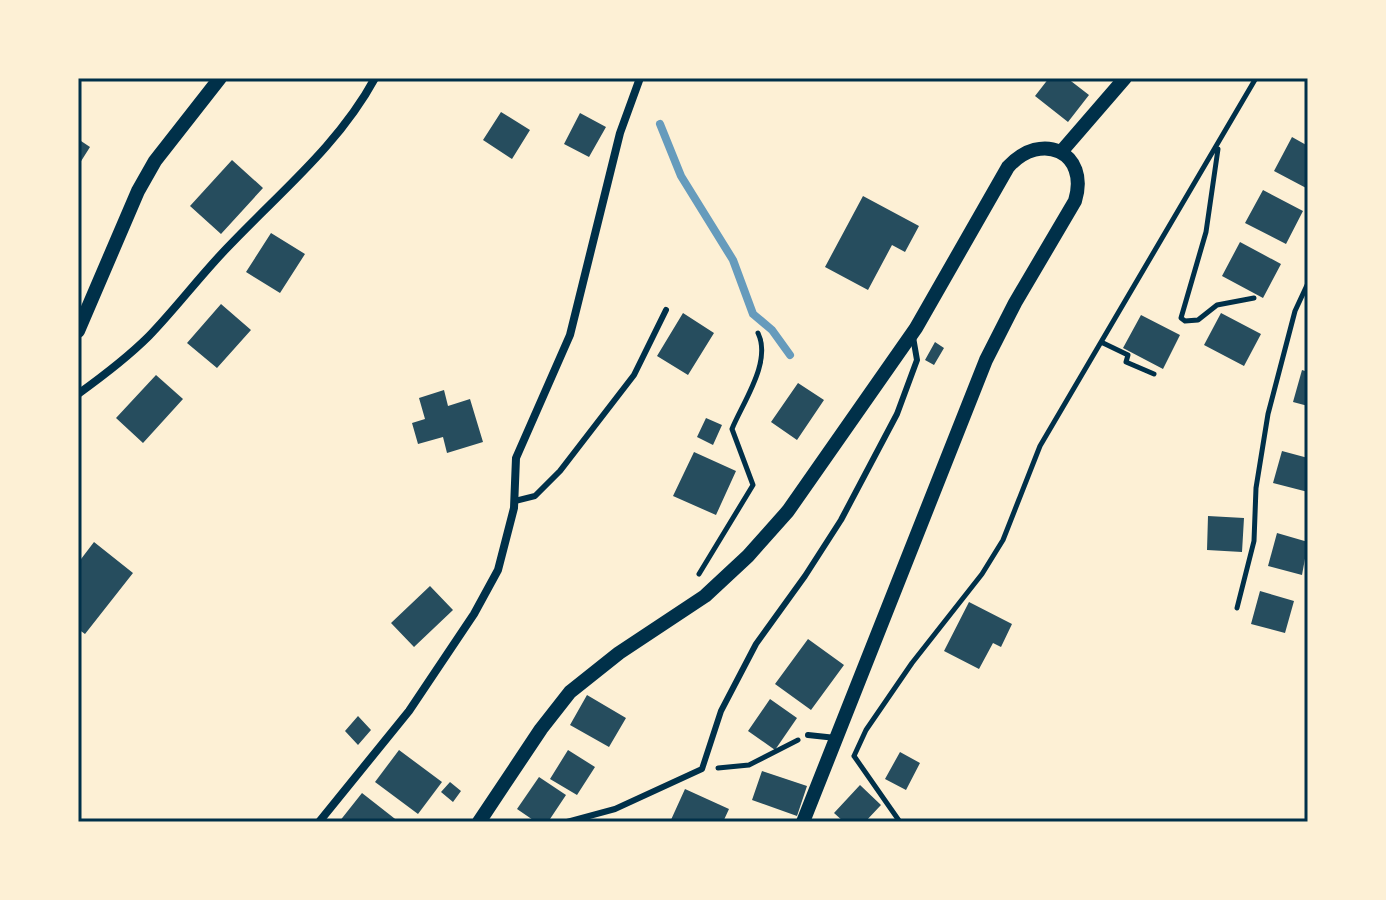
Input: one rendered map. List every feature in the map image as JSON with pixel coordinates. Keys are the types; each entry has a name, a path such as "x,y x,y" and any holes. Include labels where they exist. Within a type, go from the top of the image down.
{"street":[{"path":"78,331 138,191 155,161 220,78"},
{"path":"78,394 148,337 226,249 313,163 351,118 375,78"},
{"path":"319,822 409,711 486,594 504,555 515,501 515,465 519,449 570,335 620,133 640,78"},
{"path":"1061,152 1125,78"},
{"path":"479,822 534,738 570,692 619,653 696,602 748,556 788,511 913,333 961,254 1008,167 1022,154 1037,147 1061,152 1076,171 1075,201 1015,303 986,360 803,822"}],"lane":[{"path":"515,501 535,496 560,471 634,375 666,310"},
{"path":"567,822 615,809 702,769 721,711 756,644 841,520 897,414 917,360 913,333"},
{"path":"808,735 837,739"}],"path":[{"path":"900,822 854,756 866,730 912,663 982,574 1003,540 1040,446 1256,78"},
{"path":"1219,144 1206,232 1181,318 1185,321 1198,320 1217,305 1254,298"},
{"path":"1237,608 1254,541 1256,488 1268,414 1295,311 1308,283"},
{"path":"696,602 696,581 753,485 732,429 761,363 762,341 758,333"},
{"path":"1101,342 1128,355 1126,362 1154,374"},
{"path":"702,769 749,765 808,735"}],"building":[{"path":"1049,78 1067,78 1089,95 1068,122 1035,96"},
{"path":"501,112 530,130 512,159 483,140"},
{"path":"580,113 606,127 589,157 564,144"},
{"path":"1292,137 1308,146 1308,189 1274,171"},
{"path":"78,139 90,147 78,166"},
{"path":"232,160 263,188 221,234 190,206"},
{"path":"1263,190 1303,211 1286,244 1245,223"},
{"path":"863,196 919,226 905,252 892,245 868,290 825,267"},
{"path":"271,233 305,254 280,293 246,272"},
{"path":"1240,242 1281,264 1263,298 1222,276"},
{"path":"221,304 251,330 217,368 187,343"},
{"path":"683,313 714,333 688,375 657,356"},
{"path":"1221,313 1261,334 1244,366 1204,345"},
{"path":"1141,315 1180,335 1163,369 1123,348"},
{"path":"935,342 944,348 934,365 925,360"},
{"path":"1302,370 1308,372 1308,406 1293,402"},
{"path":"156,375 183,399 143,443 116,418"},
{"path":"798,383 824,400 797,440 771,422"},
{"path":"444,390 448,406 470,399 483,442 447,453 443,437 418,444 412,423 425,419 419,398"},
{"path":"706,418 722,425 713,445 697,437"},
{"path":"1282,451 1308,458 1308,492 1273,483"},
{"path":"694,452 736,471 716,515 673,496"},
{"path":"1208,516 1244,518 1242,552 1207,550"},
{"path":"1277,533 1308,542 1302,575 1268,566"},
{"path":"94,542 133,573 85,634 78,629 78,563"},
{"path":"430,586 453,610 414,647 391,623"},
{"path":"1260,591 1294,601 1285,633 1251,624"},
{"path":"969,602 1012,624 1001,647 993,643 979,669 944,651"},
{"path":"808,639 844,665 811,710 775,684"},
{"path":"587,695 626,718 609,747 570,725"},
{"path":"770,699 797,718 775,750 748,731"},
{"path":"358,716 371,730 358,745 345,731"},
{"path":"399,750 442,782 418,814 375,782"},
{"path":"568,750 595,767 577,795 550,779"},
{"path":"900,752 920,763 906,790 885,779"},
{"path":"762,771 807,786 797,816 752,800"},
{"path":"539,777 566,795 548,822 536,822 517,809"},
{"path":"450,782 461,791 453,802 441,792"},
{"path":"860,785 881,805 865,822 844,822 834,813"},
{"path":"685,789 729,809 723,822 670,822"},
{"path":"362,793 399,822 339,822"}],"waterway":[{"path":"660,124 681,176 733,260 753,314 772,330 790,355"}]}
